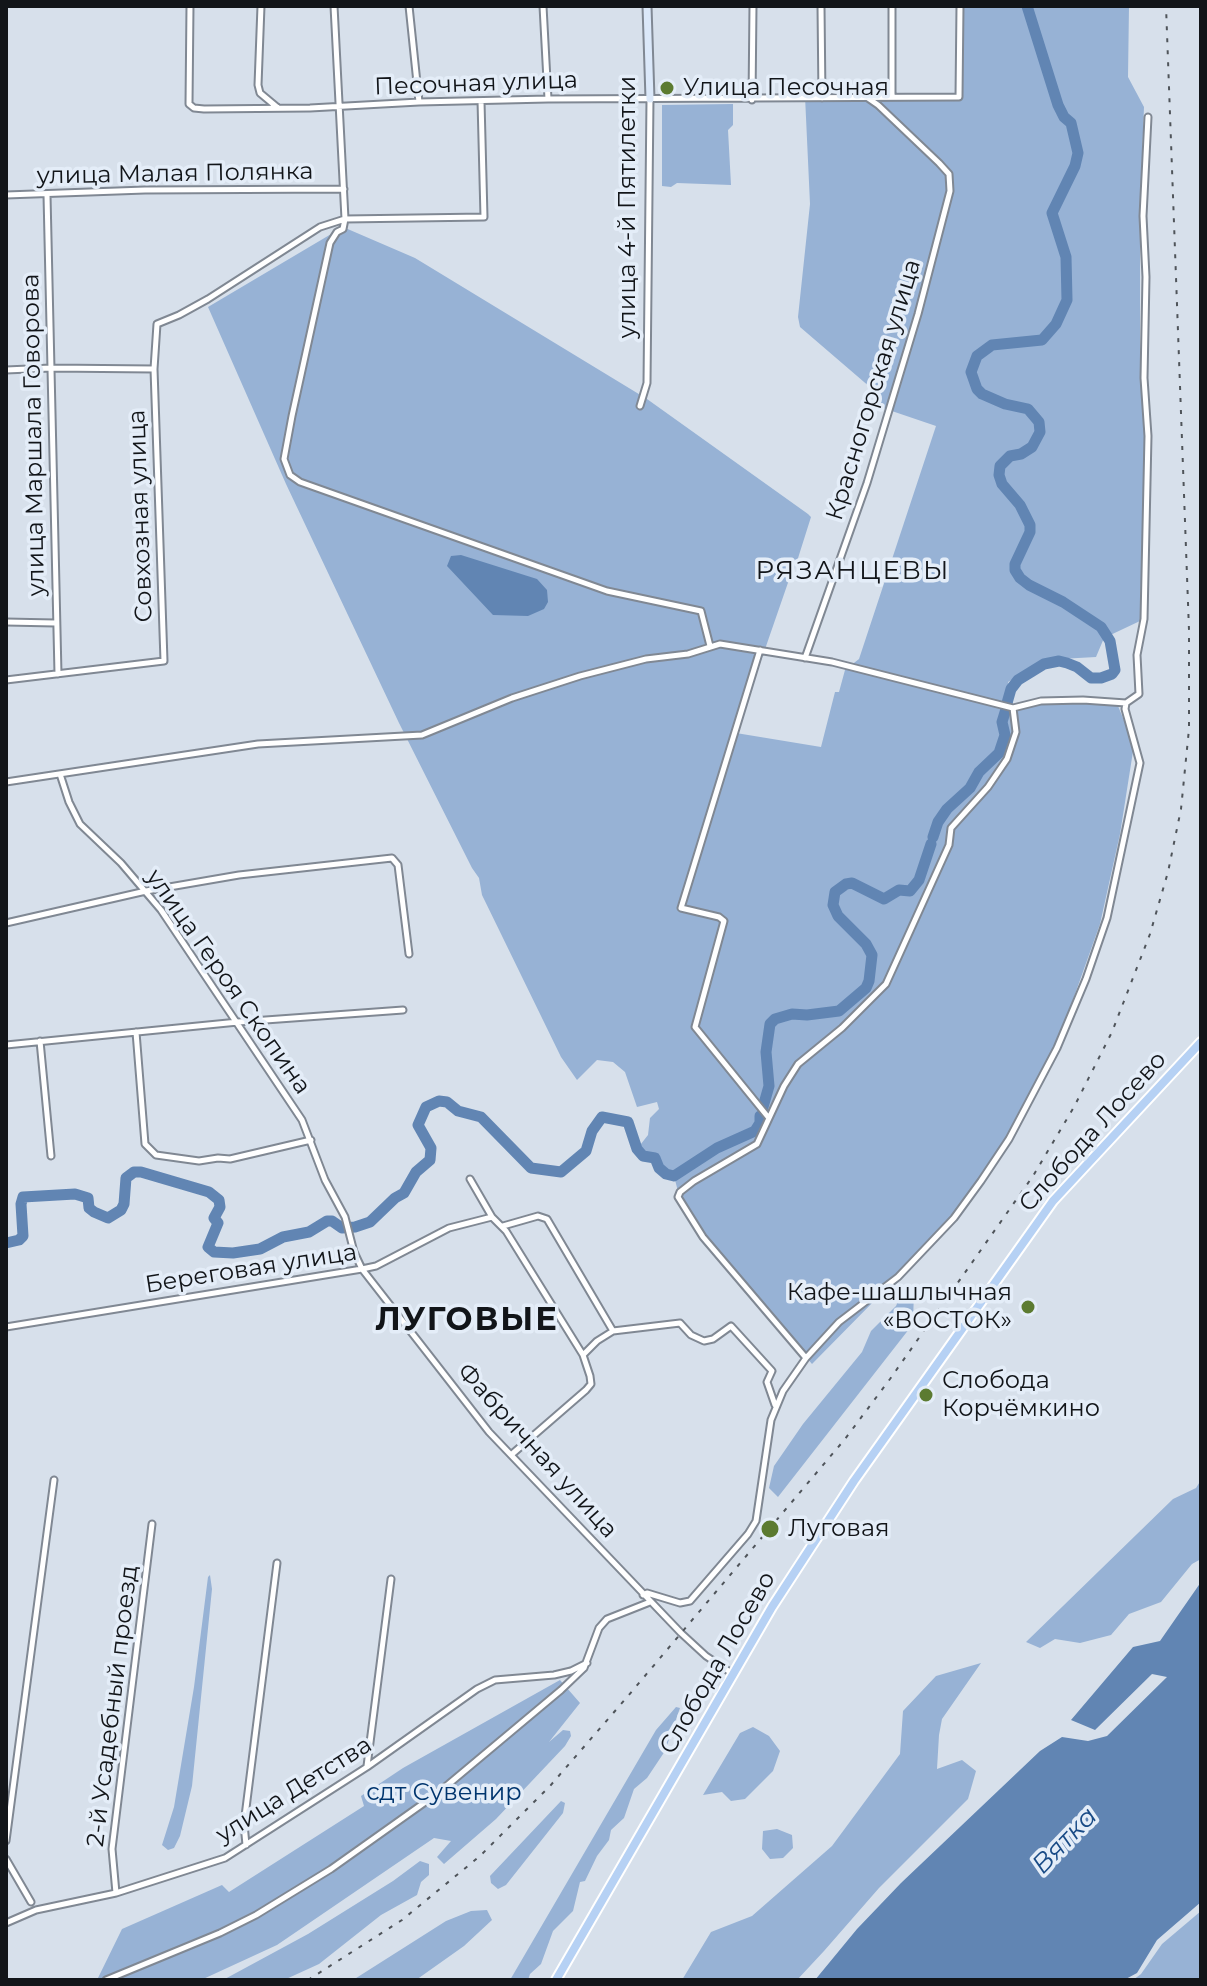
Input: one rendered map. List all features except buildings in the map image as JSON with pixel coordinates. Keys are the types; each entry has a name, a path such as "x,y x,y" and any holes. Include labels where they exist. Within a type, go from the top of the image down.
{"main road":[{"name":"Слобода Лосево","path":"556,1980 783,1589 854,1481 1053,1201 1201,1042"}],"street":[{"name":"Песочная улица","path":"190,6 189,104 204,109 548,99 959,97 960,6"},
{"path":"261,6 258,85 260,93 278,108"},
{"path":"334,6 345,219 343,229 330,243 284,459 290,475 300,482 607,591 701,611 710,646"},
{"path":"409,6 419,102"},
{"path":"543,6 548,99"},
{"name":"улица 4-й Пятилетки","path":"640,406 647,383 650,99 647,6"},
{"path":"752,100 753,6"},
{"path":"821,6 822,98"},
{"path":"892,6 892,97"},
{"name":"Красногорская улица","path":"805,658 867,483 906,356 950,191 949,174 898,123 864,96"},
{"path":"345,219 484,217 481,101"},
{"path":"6,782 258,744 422,735 539,689 646,659 688,654 720,644 872,672 1013,708 1041,701 1126,703 1139,694 1137,655 1144,619 1148,436 1144,378 1146,277 1143,216 1148,117"},
{"name":"улица Малая Полянка","path":"6,195 145,190 344,189"},
{"name":"улица Маршала Говорова","path":"47,195 58,674"},
{"name":"Совхозная улица","path":"58,674 164,661 154,369 157,324 242,279 320,227 345,219"},
{"path":"6,370 154,369"},
{"path":"6,622 55,623"},
{"path":"760,650 681,908 724,921 695,1027 768,1118"},
{"path":"6,680 58,674"},
{"path":"643,1595 647,1593 680,1603 690,1601 748,1534 756,1521 771,1420 788,1382 806,1358 852,1311 898,1277 954,1218 1009,1139 1057,1048 1107,918 1140,763 1125,713 1126,703"},
{"path":"806,1358 703,1237 678,1197 694,1181 757,1144 798,1064 842,1028 886,984 949,845 951,828 988,787 1007,759 1016,732 1013,708"},
{"name":"улица Героя Скопина","path":"60,774 80,824 146,891 302,1120 325,1180 348,1227"},
{"path":"6,923 146,891 239,875 392,858 398,865 409,954"},
{"path":"6,1045 238,1022 403,1010"},
{"path":"136,1032 145,1144 156,1155 199,1161 230,1159 311,1140"},
{"path":"40,1041 51,1156"},
{"path":"470,1179 583,1355 591,1384 511,1455"},
{"path":"502,1227 538,1216 547,1219 613,1331"},
{"name":"Береговая улица","path":"6,1327 376,1266 449,1228 492,1217"},
{"name":"Фабричная улица","path":"348,1227 362,1269 489,1432 683,1636 733,1674"},
{"path":"583,1355 613,1331 680,1323 691,1335 704,1341 713,1339 731,1326 772,1371 767,1382 776,1406"},
{"path":"6,1841 54,1480"},
{"name":"2-й Усадебный проезд","path":"116,1893 112,1849 152,1524"},
{"path":"246,1845 244,1824 277,1563"},
{"path":"367,1767 391,1579"},
{"path":"106,1980 220,1933 331,1869 438,1793 577,1676 587,1663 602,1624 615,1615 651,1602"},
{"name":"улица Детства","path":"6,1923 36,1910 116,1893 225,1858 367,1767 477,1689 495,1680 554,1675 587,1663"},
{"path":"6,1859 31,1902"}],"green space":[{"path":"961,6 1129,6 1128,77 1144,107 1140,341 1145,427 1140,621 1104,638 1096,657 1060,659 1032,668 1008,682 1014,707 1031,703 1116,701 1134,745 1120,834 1100,924 1059,1039 1013,1130 954,1220 896,1284 879,1296 812,1364 703,1237 682,1207 674,1176 659,1168 655,1158 643,1156 637,1149 648,1135 650,1118 659,1109 657,1102 637,1107 625,1072 613,1062 597,1060 577,1080 561,1057 482,895 479,878 399,723 286,484 208,307 343,227 415,258 647,399 808,514 811,517 793,574 736,733 821,747 835,692 839,692 845,670 859,659 936,426 883,408 878,394 800,327 798,317 810,204 805,96 960,93"},
{"path":"733,104 733,125 728,130 731,185 677,183 671,187 662,186 662,105"},
{"path":"914,1289 913,1324 778,1497 769,1488 774,1466 803,1424 862,1352 871,1331 896,1306 902,1292"},
{"path":"1201,1480 1201,1559 1192,1564 1161,1602 1129,1614 1111,1635 1080,1643 1055,1639 1040,1648 1026,1642 1173,1499 1196,1488"},
{"path":"210,1575 212,1589 192,1786 180,1836 174,1848 168,1850 162,1845 174,1807"},
{"path":"981,1663 942,1719 939,1735 937,1769 962,1760 976,1771 968,1799 879,1888 797,1980 682,1980 711,1932 752,1916 832,1846 900,1754 903,1711 936,1676"},
{"name":"сдт Сувенир","path":"560,1680 580,1703 549,1742 563,1730 570,1731 571,1736 565,1746 496,1819 444,1864 437,1857 451,1841 434,1838 277,1945 201,1980 97,1980 122,1929 222,1885 229,1892 364,1806 361,1796 403,1768"},
{"path":"676,1707 680,1708 665,1751 647,1778 634,1789 624,1818 611,1830 609,1840 585,1881 580,1882 573,1911 553,1931 541,1964 528,1980 510,1980 656,1730"},
{"path":"753,1727 769,1736 780,1751 773,1771 745,1799 731,1801 722,1792 703,1795 740,1733"},
{"path":"561,1801 565,1803 563,1813 506,1885 498,1889 491,1883 490,1876"},
{"path":"777,1829 792,1835 793,1848 783,1858 770,1859 762,1849 763,1831"},
{"path":"420,1861 429,1864 429,1875 421,1882 417,1895 381,1915 319,1964 284,1980 223,1980 308,1934"},
{"path":"487,1910 492,1920 464,1946 416,1980 353,1980 446,1921 471,1911"},
{"path":"1201,1911 1201,1978 1133,1980 1141,1974 1162,1944"}],"water":[{"path":"461,555 537,579 547,590 548,602 544,609 528,616 493,615 447,566 451,556"},
{"name":"Вятка","path":"1201,1582 1201,1902 1157,1940 1137,1973 1124,1980 815,1980 857,1929 901,1883 1040,1751 1062,1737 1088,1741 1107,1736 1167,1677 1152,1674 1095,1730 1071,1720 1133,1647 1160,1641"}],"waterway":[{"path":"1007,703 1011,689 1018,680 1044,664 1067,663 1091,678 1101,678 1115,670 1110,641 1101,627 1063,602 1029,585 1015,570 1030,525 1020,505 1002,484 1000,466 1010,456 1032,447 1040,432 1039,422 1028,409 982,394 971,372 977,356 992,345 1042,340 1056,324 1067,300 1066,257 1052,213 1075,166 1078,153 1071,123 1058,105 1027,6"},
{"path":"933,837 947,809 970,788 979,772 999,753 1005,735 1002,722 1006,709"},
{"path":"763,1107 769,1086 766,1052 770,1024 775,1019 792,1014 839,1011 866,988 869,981 872,955 866,944 838,916 833,905 835,892 852,883 884,899 899,890 910,891 919,880 931,844"},
{"path":"6,1243 23,1236 23,1197 75,1194 88,1198 89,1208 108,1218 121,1210 126,1178 134,1172 209,1192 219,1200 220,1207 214,1218 218,1223 208,1247 214,1252 260,1249 283,1237 309,1232 327,1221 342,1228 355,1227 370,1222 404,1193 416,1172 430,1160 431,1148 418,1125 426,1107 439,1101 447,1102 458,1111 481,1117 531,1168 561,1172 586,1151 592,1131 602,1117 628,1122 637,1149 643,1156 655,1158 659,1168 674,1176 717,1148 755,1131 760,1116"}],"railway":[{"path":"308,1980 402,1920 480,1856 550,1786 628,1696 845,1439 890,1379 1033,1176 1074,1107 1112,1032 1150,934 1168,872 1181,809 1189,729 1189,630 1166,6"}],"place":[{"name":"Улица Песочная","path":"667,88"},
{"name":"Кафе-шашлычная «ВОСТОК»","path":"1028,1307"},
{"name":"Слобода Корчёмкино","path":"926,1395"},
{"name":"Луговая","path":"770,1529"}],"district":[{"name":"РЯЗАНЦЕВЫ","path":"853,571"},
{"name":"ЛУГОВЫЕ","path":"467,1321"}]}
